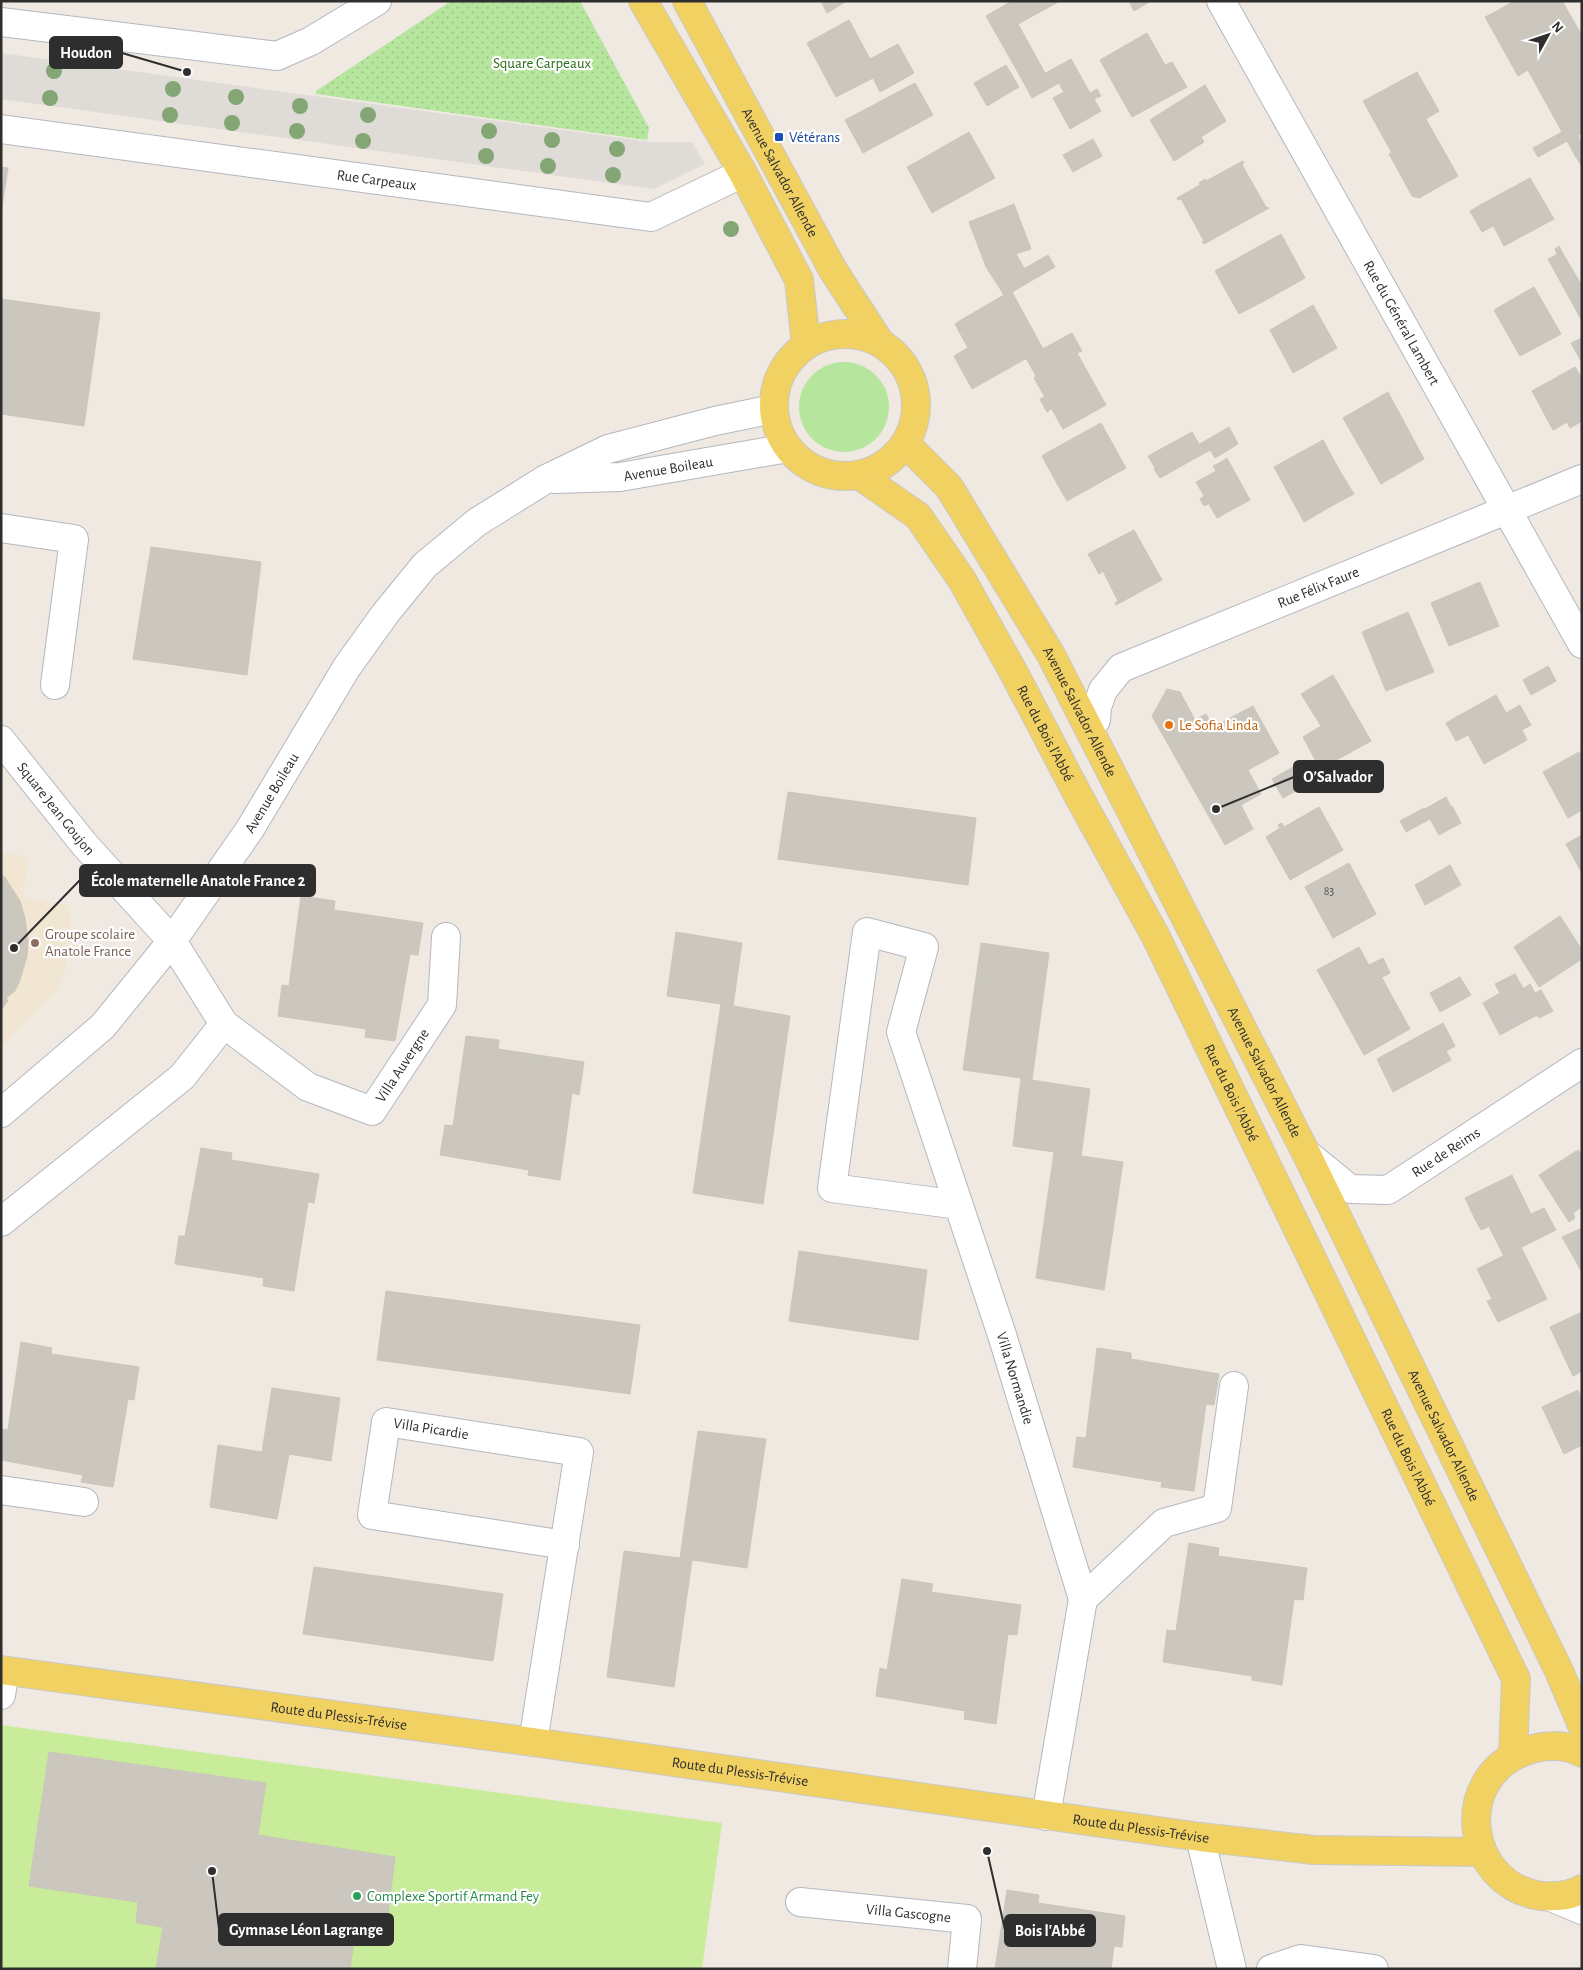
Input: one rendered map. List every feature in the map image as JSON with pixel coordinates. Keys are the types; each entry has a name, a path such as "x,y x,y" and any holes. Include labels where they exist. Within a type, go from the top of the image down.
{"main road":[{"path":"643,1 743,173 799,280 806,344"},
{"name":"Avenue Salvador Allende","path":"686,1 833,270 879,341"},
{"path":"855,333 879,341 902,360 915,387 916,416 906,444 886,464 859,475 839,476 820,472 802,462 788,448 778,429 773,409 776,383 788,360 806,344 830,334 855,333"},
{"name":"Avenue Salvador Allende","path":"906,444 949,487 1051,655 1306,1153 1559,1671 1582,1725"},
{"name":"Rue du Bois l'Abbé","path":"859,475 918,516 962,580 1155,935 1516,1679 1513,1756"},
{"name":"Route du Plessis-Trévise","path":"3,1679 533,1742 1200,1837 1314,1850 1482,1852"},
{"path":"1582,1753 1556,1746 1534,1748 1513,1756 1496,1769 1483,1788 1476,1809 1476,1831 1482,1852 1493,1871 1510,1885 1529,1894 1551,1897 1582,1889"}],"street":[{"path":"1,22 277,56 311,41 377,1"},
{"name":"Rue du Général Lambert","path":"1221,1 1582,644"},
{"name":"Rue Carpeaux","path":"1,129 651,217 743,173"},
{"name":"Avenue Boileau","path":"1,1113 102,1026 172,941 250,829 347,667 385,614 425,565 477,522 546,479 608,449 714,421 773,409"},
{"name":"Avenue Boileau","path":"546,479 620,477 788,448"},
{"name":"Rue Félix Faure","path":"1088,729 1096,720 1097,707 1103,690 1121,668 1582,480"},
{"path":"1,528 74,539 55,685"},
{"name":"Square Jean Goujon","path":"1,740 84,844 172,941"},
{"name":"Villa Normandie","path":"958,1205 832,1188 867,932 924,947 901,1032 1002,1334 1083,1599 1046,1816"},
{"name":"Villa Auvergne","path":"172,941 224,1024 308,1087 372,1111 442,1005 446,937"},
{"path":"1,1222 182,1077 224,1024"},
{"name":"Rue de Reims","path":"1306,1153 1350,1189 1388,1190 1582,1064"},
{"path":"1083,1599 1164,1523 1217,1508 1234,1386"},
{"name":"Villa Picardie","path":"533,1742 565,1544 579,1452 386,1422 372,1515 565,1544"},
{"path":"1,1490 84,1502"},
{"path":"1200,1837 1235,1968"},
{"path":"1551,1897 1582,1910"},
{"name":"Villa Gascogne","path":"800,1902 967,1919 962,1969"},
{"path":"1271,1969 1300,1959 1374,1969"}],"shaded area":[{"path":"1,53 651,142 692,142 705,164 654,189 1,99"},
{"name":"Groupe scolaire Anatole France","path":"1,853 29,857 23,898 69,905 70,934 65,972 55,994 1,1048"}],"green space":[{"name":"Square Carpeaux","path":"451,1 580,1 649,128 647,140 316,94 316,91"},
{"path":"844,362 861,365 876,375 886,390 889,407 886,424 876,439 861,449 844,452 827,449 812,439 802,424 799,407 802,390 812,375 827,365"},
{"name":"Complexe Sportif Armand Fey","path":"1,1725 722,1823 702,1969 1,1969"}],"building":[{"path":"821,1 847,1 827,13"},
{"path":"1012,1 1058,2 1018,24 1045,73 1025,85 986,16"},
{"path":"1129,1 1151,1 1134,11"},
{"path":"1514,1 1548,1 1526,13 1547,50 1524,63 1495,12"},
{"path":"1548,1 1562,1 1580,32 1547,50 1526,13"},
{"path":"1495,12 1505,27 1494,33 1485,17"},
{"path":"849,20 870,59 898,44 914,73 880,92 873,78 836,97 807,43"},
{"path":"1505,27 1528,70 1518,76 1494,33"},
{"path":"1580,32 1582,36 1582,133 1567,141 1524,63"},
{"path":"1147,33 1165,65 1172,62 1187,87 1132,117 1100,60"},
{"path":"1071,59 1090,93 1097,89 1101,96 1094,99 1101,111 1070,129 1053,98 1064,92 1051,70"},
{"path":"1006,65 1019,87 987,106 974,83"},
{"path":"1051,70 1059,83 1032,98 1025,85"},
{"path":"1417,72 1439,111 1426,119 1432,130 1392,153 1363,101"},
{"path":"915,83 933,115 863,153 845,120"},
{"path":"1205,85 1226,121 1201,137 1204,142 1174,161 1150,120"},
{"path":"1432,130 1458,176 1419,198 1412,196 1406,185 1408,177 1404,169 1399,172 1389,154"},
{"path":"969,132 995,178 937,210 913,164"},
{"path":"1562,132 1567,141 1538,157 1533,148"},
{"path":"1578,135 1582,147 1573,152 1567,141"},
{"path":"1093,139 1102,156 1073,172 1063,155"},
{"path":"1582,147 1582,167 1573,152"},
{"path":"1243,161 1242,165 1266,207 1269,208 1204,244 1181,199 1178,200 1177,198 1200,185 1199,183 1205,179 1206,181"},
{"path":"913,164 937,210 932,213 907,167"},
{"path":"1,167 8,168 1,213"},
{"path":"1404,169 1408,177 1406,185 1399,172"},
{"path":"1530,178 1554,219 1504,246 1482,204"},
{"path":"1014,204 1031,249 1016,254 1024,268 997,284 986,267 969,222"},
{"path":"1482,204 1493,226 1482,232 1470,211"},
{"path":"1281,234 1305,278 1264,301 1240,257"},
{"path":"1559,246 1562,252 1557,254 1555,249"},
{"path":"1562,252 1582,286 1582,321 1548,259"},
{"path":"1048,255 1055,267 1012,292 1043,349 972,389 954,356 974,344 961,320 1004,295 997,284"},
{"path":"1240,257 1264,301 1239,314 1215,271"},
{"path":"1534,287 1561,334 1520,356 1494,310"},
{"path":"1,299 100,313 84,426 1,414"},
{"path":"1313,305 1337,348 1293,373 1270,330"},
{"path":"961,320 974,344 968,348 955,324"},
{"path":"1072,333 1082,351 1077,353 1106,405 1063,429 1034,378 1036,376 1026,358"},
{"path":"1582,338 1582,361 1581,361 1571,343"},
{"path":"1575,367 1582,378 1582,414 1553,430 1532,391"},
{"path":"1388,392 1424,459 1381,484 1343,418"},
{"path":"1044,397 1051,409 1047,412 1040,399"},
{"path":"1582,414 1582,421 1570,428 1567,422"},
{"path":"1101,423 1126,468 1067,501 1055,480 1063,475 1050,451"},
{"path":"1229,427 1238,444 1215,458 1205,441"},
{"path":"1192,432 1199,444 1155,468 1148,456"},
{"path":"1323,440 1341,473 1324,483 1335,504 1304,522 1274,467"},
{"path":"1205,441 1210,450 1160,478 1154,469"},
{"path":"1050,451 1063,475 1055,480 1042,456"},
{"path":"1227,458 1250,500 1217,518 1196,482 1224,467 1221,462"},
{"path":"1221,462 1224,467 1216,471 1213,466"},
{"path":"1341,473 1354,494 1335,504 1324,483"},
{"path":"1204,496 1208,504 1204,506 1200,499"},
{"path":"1134,530 1162,580 1116,605 1115,603 1118,601 1103,571 1099,574 1088,554"},
{"path":"151,547 261,562 247,675 133,659"},
{"path":"1480,582 1499,626 1449,646 1431,603"},
{"path":"1408,612 1434,672 1386,691 1362,632"},
{"path":"1548,666 1556,681 1531,695 1523,680"},
{"path":"1333,675 1371,741 1320,769 1303,737 1321,726 1301,694"},
{"path":"1167,689 1180,692 1195,720 1206,714 1217,734 1236,724 1232,717 1253,706 1279,753 1248,770 1261,794 1241,805 1253,829 1225,845 1152,716"},
{"path":"1496,695 1506,713 1520,705 1531,725 1522,730 1527,740 1484,764 1458,716"},
{"path":"1458,716 1468,735 1456,741 1446,723"},
{"path":"1232,717 1236,724 1217,734 1213,727"},
{"path":"1579,752 1582,757 1582,810 1568,818 1543,772"},
{"path":"1296,765 1307,784 1299,789 1288,770"},
{"path":"1288,770 1299,789 1283,798 1272,779"},
{"path":"788,792 976,818 968,885 778,859"},
{"path":"1446,797 1451,807 1430,819 1425,809"},
{"path":"1452,806 1461,823 1439,835 1430,819"},
{"path":"1319,807 1343,850 1290,880 1266,837 1280,828 1278,825 1282,823 1284,827"},
{"path":"1424,808 1430,819 1406,832 1400,821"},
{"path":"1582,835 1582,873 1566,844"},
{"path":"1349,863 1376,914 1333,938 1305,887"},
{"path":"1450,865 1461,885 1425,905 1415,885"},
{"path":"1,876 4,876 20,901 28,940 27,956 20,980 15,991 6,998 8,1001 1,1010"},
{"path":"301,896 335,901 334,910 423,923 418,955 410,954 395,1041 365,1037 366,1029 278,1016 282,985 289,986"},
{"path":"1560,916 1582,950 1582,959 1539,987 1514,947"},
{"path":"676,932 742,943 733,1006 790,1016 763,1204 693,1193 721,1004 667,996"},
{"path":"981,943 1049,953 1032,1080 1090,1089 1081,1156 1123,1162 1104,1290 1036,1278 1054,1152 1013,1146 1021,1078 963,1070"},
{"path":"1359,947 1377,980 1336,1004 1317,970"},
{"path":"1383,958 1390,973 1377,980 1369,965"},
{"path":"1515,974 1528,997 1541,990 1553,1011 1539,1018 1537,1015 1500,1035 1483,1003 1500,993 1495,984"},
{"path":"1460,977 1471,995 1440,1012 1430,993"},
{"path":"1382,978 1410,1029 1364,1055 1336,1004"},
{"path":"1530,984 1535,993 1528,997 1523,989"},
{"path":"1443,1023 1455,1046 1439,1055 1444,1064 1393,1092 1377,1059"},
{"path":"466,1036 499,1040 498,1049 584,1062 579,1095 572,1093 560,1180 528,1175 529,1170 440,1155 445,1125 453,1126"},
{"path":"1446,1051 1451,1060 1444,1064 1439,1055"},
{"path":"201,1148 232,1153 231,1160 319,1174 314,1203 308,1202 294,1291 263,1286 264,1278 175,1264 179,1236 185,1236"},
{"path":"1578,1150 1582,1155 1582,1207 1573,1213 1575,1218 1569,1222 1539,1175"},
{"path":"1512,1175 1531,1214 1544,1208 1556,1230 1504,1256 1483,1215 1475,1219 1465,1198"},
{"path":"1483,1215 1488,1227 1481,1230 1475,1219"},
{"path":"1582,1228 1582,1272 1562,1237"},
{"path":"1521,1247 1547,1299 1498,1322 1487,1301 1492,1299 1477,1269"},
{"path":"799,1251 927,1270 918,1340 789,1321"},
{"path":"386,1291 640,1325 630,1394 377,1360"},
{"path":"1582,1312 1582,1371 1573,1376 1550,1327"},
{"path":"21,1342 52,1348 51,1354 139,1367 134,1400 128,1399 113,1487 81,1482 83,1475 1,1460 1,1429 8,1430"},
{"path":"1097,1348 1131,1353 1131,1359 1219,1374 1214,1405 1206,1404 1194,1491 1161,1487 1162,1482 1073,1467 1077,1437 1086,1438"},
{"path":"272,1388 340,1398 331,1461 289,1454 277,1519 210,1507 218,1445 262,1452"},
{"path":"1578,1390 1582,1398 1582,1445 1564,1454 1542,1407"},
{"path":"698,1431 766,1439 747,1568 692,1560 674,1687 607,1677 624,1551 680,1558"},
{"path":"1189,1543 1219,1548 1218,1556 1307,1568 1303,1600 1294,1599 1282,1685 1252,1680 1252,1676 1163,1662 1167,1630 1176,1631"},
{"path":"314,1567 503,1594 493,1661 303,1634"},
{"path":"902,1579 933,1584 931,1592 1021,1605 1017,1635 1008,1634 996,1724 964,1719 965,1711 876,1696 880,1668 887,1670"},
{"path":"49,1752 266,1783 258,1835 395,1857 385,1939 355,1934 350,1969 156,1969 163,1927 136,1923 138,1902 29,1886"},
{"path":"1007,1890 1039,1895 1038,1903 1125,1916 1122,1947 1114,1946 1111,1969 995,1969"}],"place":[{"name":"Houdon","path":"187,72"},
{"name":"Vétérans","path":"779,137"},
{"name":"Le Sofia Linda","path":"1169,725"},
{"name":"O’Salvador","path":"1216,809"},
{"name":"Groupe scolaire Anatole France","path":"35,943"},
{"name":"École maternelle Anatole France 2","path":"14,948"},
{"name":"Bois l'Abbé","path":"987,1851"},
{"name":"Gymnase Léon Lagrange","path":"212,1871"},
{"name":"Complexe Sportif Armand Fey","path":"357,1896"}]}
